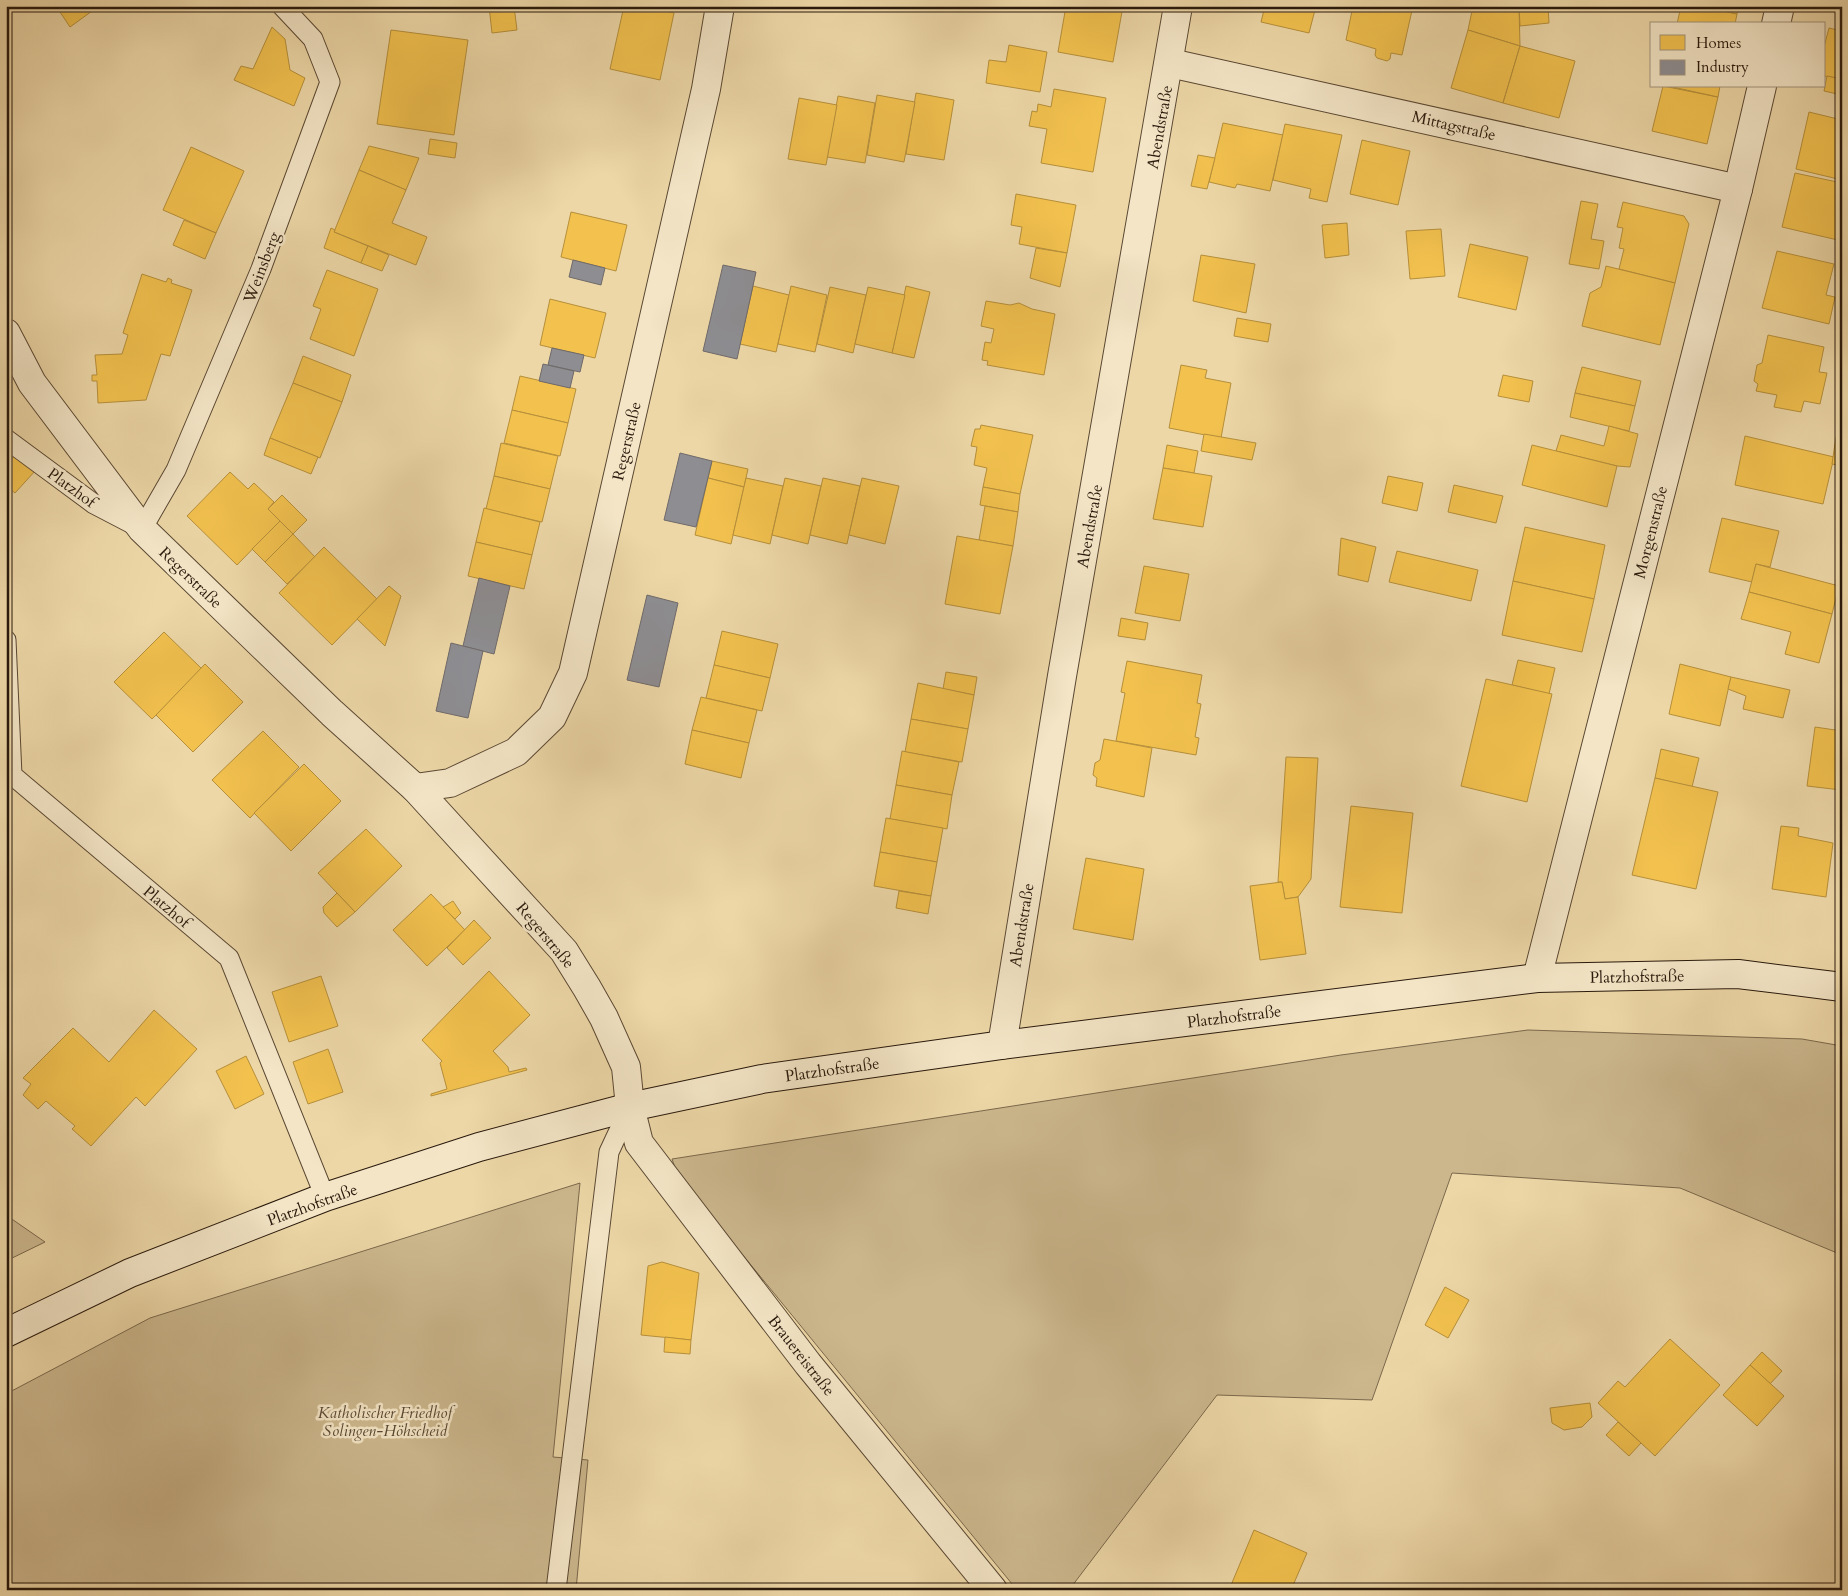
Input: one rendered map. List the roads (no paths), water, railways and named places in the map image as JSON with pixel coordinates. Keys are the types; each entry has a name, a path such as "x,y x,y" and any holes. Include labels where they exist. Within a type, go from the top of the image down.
{"street":[{"name":"Regerstraße","path":"415,788 450,783 516,752 552,717 573,673 704,99 720,6"},
{"name":"Abendstraße","path":"1002,1046 1062,676 1170,63 1178,6"},
{"path":"1776,22 1780,6"},
{"name":"Mittagstraße","path":"1170,63 1738,189"},
{"name":"Morgenstraße","path":"1537,978 1738,189 1762,88"},
{"name":"Regerstraße","path":"6,333 32,382 142,529 336,717 415,788 564,951 604,1018 626,1067 630,1108"},
{"name":"Platzhofstraße","path":"6,1333 130,1273 325,1197 479,1147 630,1108 762,1079 1002,1046 1537,978 1738,974 1842,987"},
{"name":"Brauereistraße","path":"630,1108 639,1142 645,1150 808,1364 993,1590"}],"lane":[{"name":"Weinsberg","path":"142,529 176,470 261,269 330,82 313,39 282,6"},
{"name":"Platzhof","path":"6,439 94,504 142,529"},
{"name":"Platzhof","path":"6,640 12,775 229,958 325,1197"},
{"path":"556,1590 609,1152 630,1108"}],"park label":[{"name":"Katholischer Friedhof Solingen-Höhscheid","path":"385,1421"}]}
